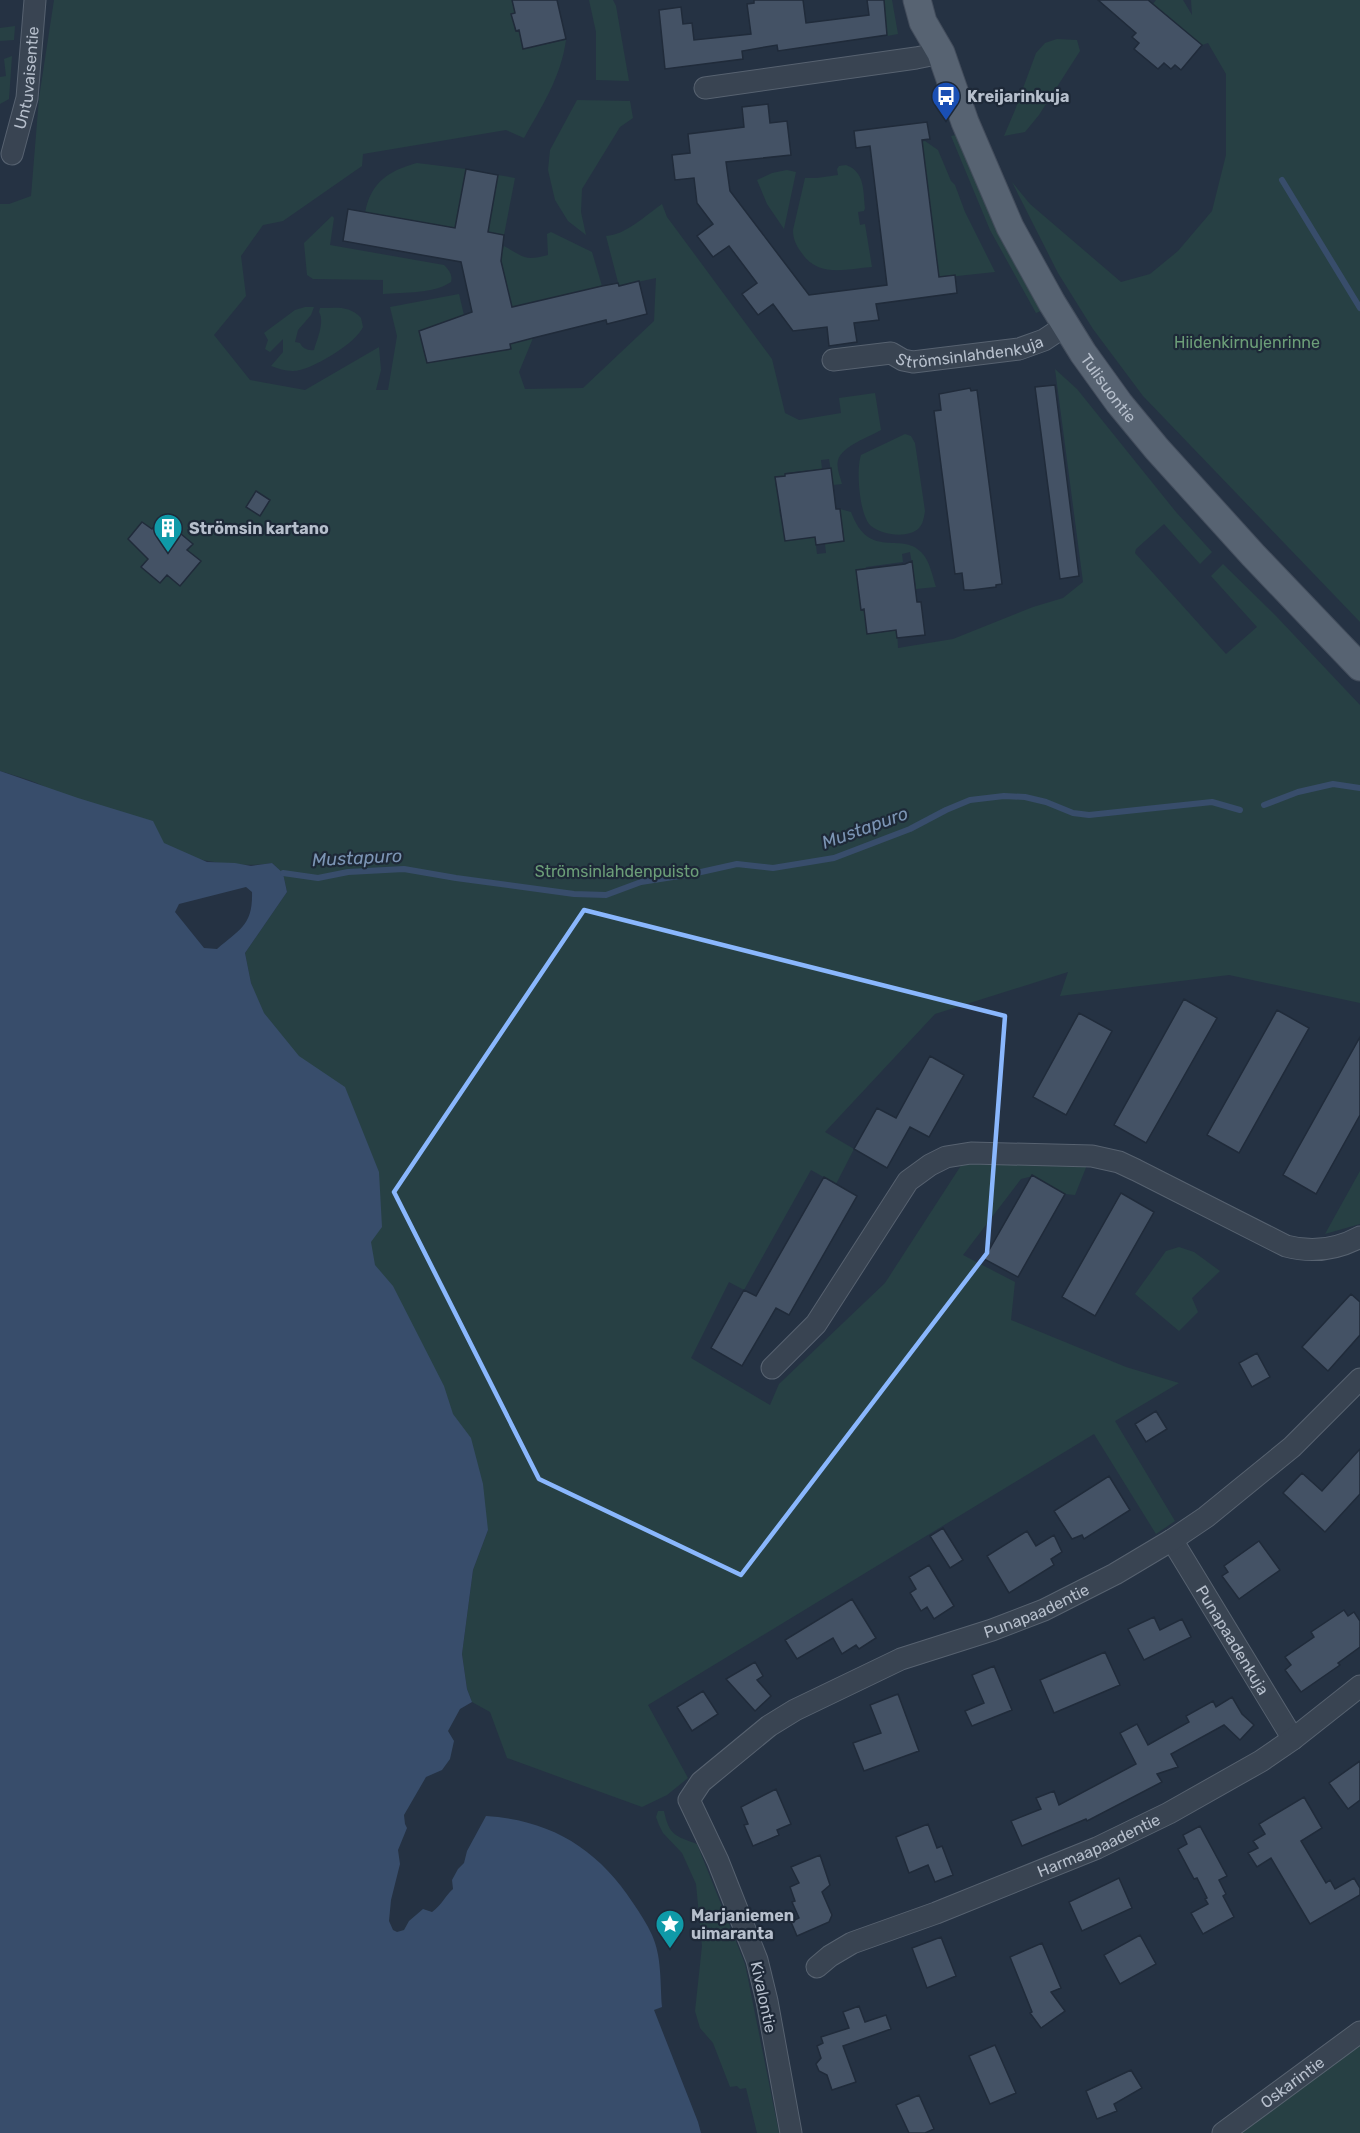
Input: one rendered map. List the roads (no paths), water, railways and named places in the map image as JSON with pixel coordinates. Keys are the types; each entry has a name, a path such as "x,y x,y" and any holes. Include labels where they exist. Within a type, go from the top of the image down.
{"main road":[{"name":"Tulisuontie","path":"917,0 923,22 941,53 965,122 1010,227 1065,326 1119,403 1157,449 1253,555 1360,667"},
{"name":"Tulisuontie","path":"932,0 941,53"}],"street":[{"name":"Untuvaisentie","path":"12,154 27,98 35,0"},
{"path":"705,88 941,53"},
{"name":"Strömsinlahdenkuja","path":"833,360 891,354 913,362 1019,349 1044,340 1065,326"},
{"path":"772,1368 816,1324 908,1181 946,1157 971,1154 1092,1156 1119,1162 1286,1246 1308,1250 1335,1248 1360,1237"},
{"name":"Punapaadentie","path":"689,1800 701,1782 769,1726 795,1710 901,1659 992,1630 1044,1610 1115,1574 1172,1540 1206,1517 1292,1447 1360,1378"},
{"name":"Punapaadenkuja","path":"1172,1540 1293,1739"},
{"name":"Harmaapaadentie","path":"817,1967 852,1943 1097,1848 1169,1813 1229,1780 1293,1739 1360,1686"},
{"name":"Kivalontie","path":"689,1800 718,1861 757,1960 767,2001 791,2133"},
{"name":"Oskarintie","path":"1223,2133 1360,2032"}],"water":[{"path":"0,771 153,821 164,843 207,862 251,866 272,863 283,873 287,892 245,953 251,983 264,1013 299,1056 345,1087 379,1172 382,1227 371,1242 375,1265 393,1286 444,1386 453,1414 471,1438 483,1484 488,1530 473,1570 462,1654 467,1689 472,1702 460,1709 448,1731 454,1741 450,1759 442,1770 426,1777 404,1815 407,1828 398,1850 400,1864 391,1900 389,1921 393,1930 397,1932 404,1930 409,1921 423,1909 432,1912 438,1907 453,1889 452,1880 464,1863 467,1851 486,1816 531,1824 571,1841 604,1867 619,1884 652,1935 659,1961 662,2007 654,2010 701,2133 0,2133","holes":["246,887 252,892 250,912 244,925 217,949 204,948 175,912 179,904"]}],"waterway":[{"path":"1282,180 1360,308"},
{"name":"Mustapuro","path":"1264,805 1298,792 1333,784 1360,788"},
{"name":"Mustapuro","path":"283,873 318,878 348,872 404,869 574,894 606,895 641,882 737,864 773,868 834,858 910,829 970,800 1004,796 1025,797 1046,802 1073,813 1089,815 1212,802 1240,810"}],"place":[{"name":"Kreijarinkuja","path":"946,122"},
{"name":"Strömsin kartano","path":"168,554"},
{"name":"Marjaniemen uimaranta","path":"670,1950"}],"park label":[{"name":"Hiidenkirnujenrinne","path":"1247,342"},
{"name":"Strömsinlahdenpuisto","path":"617,871"}]}
